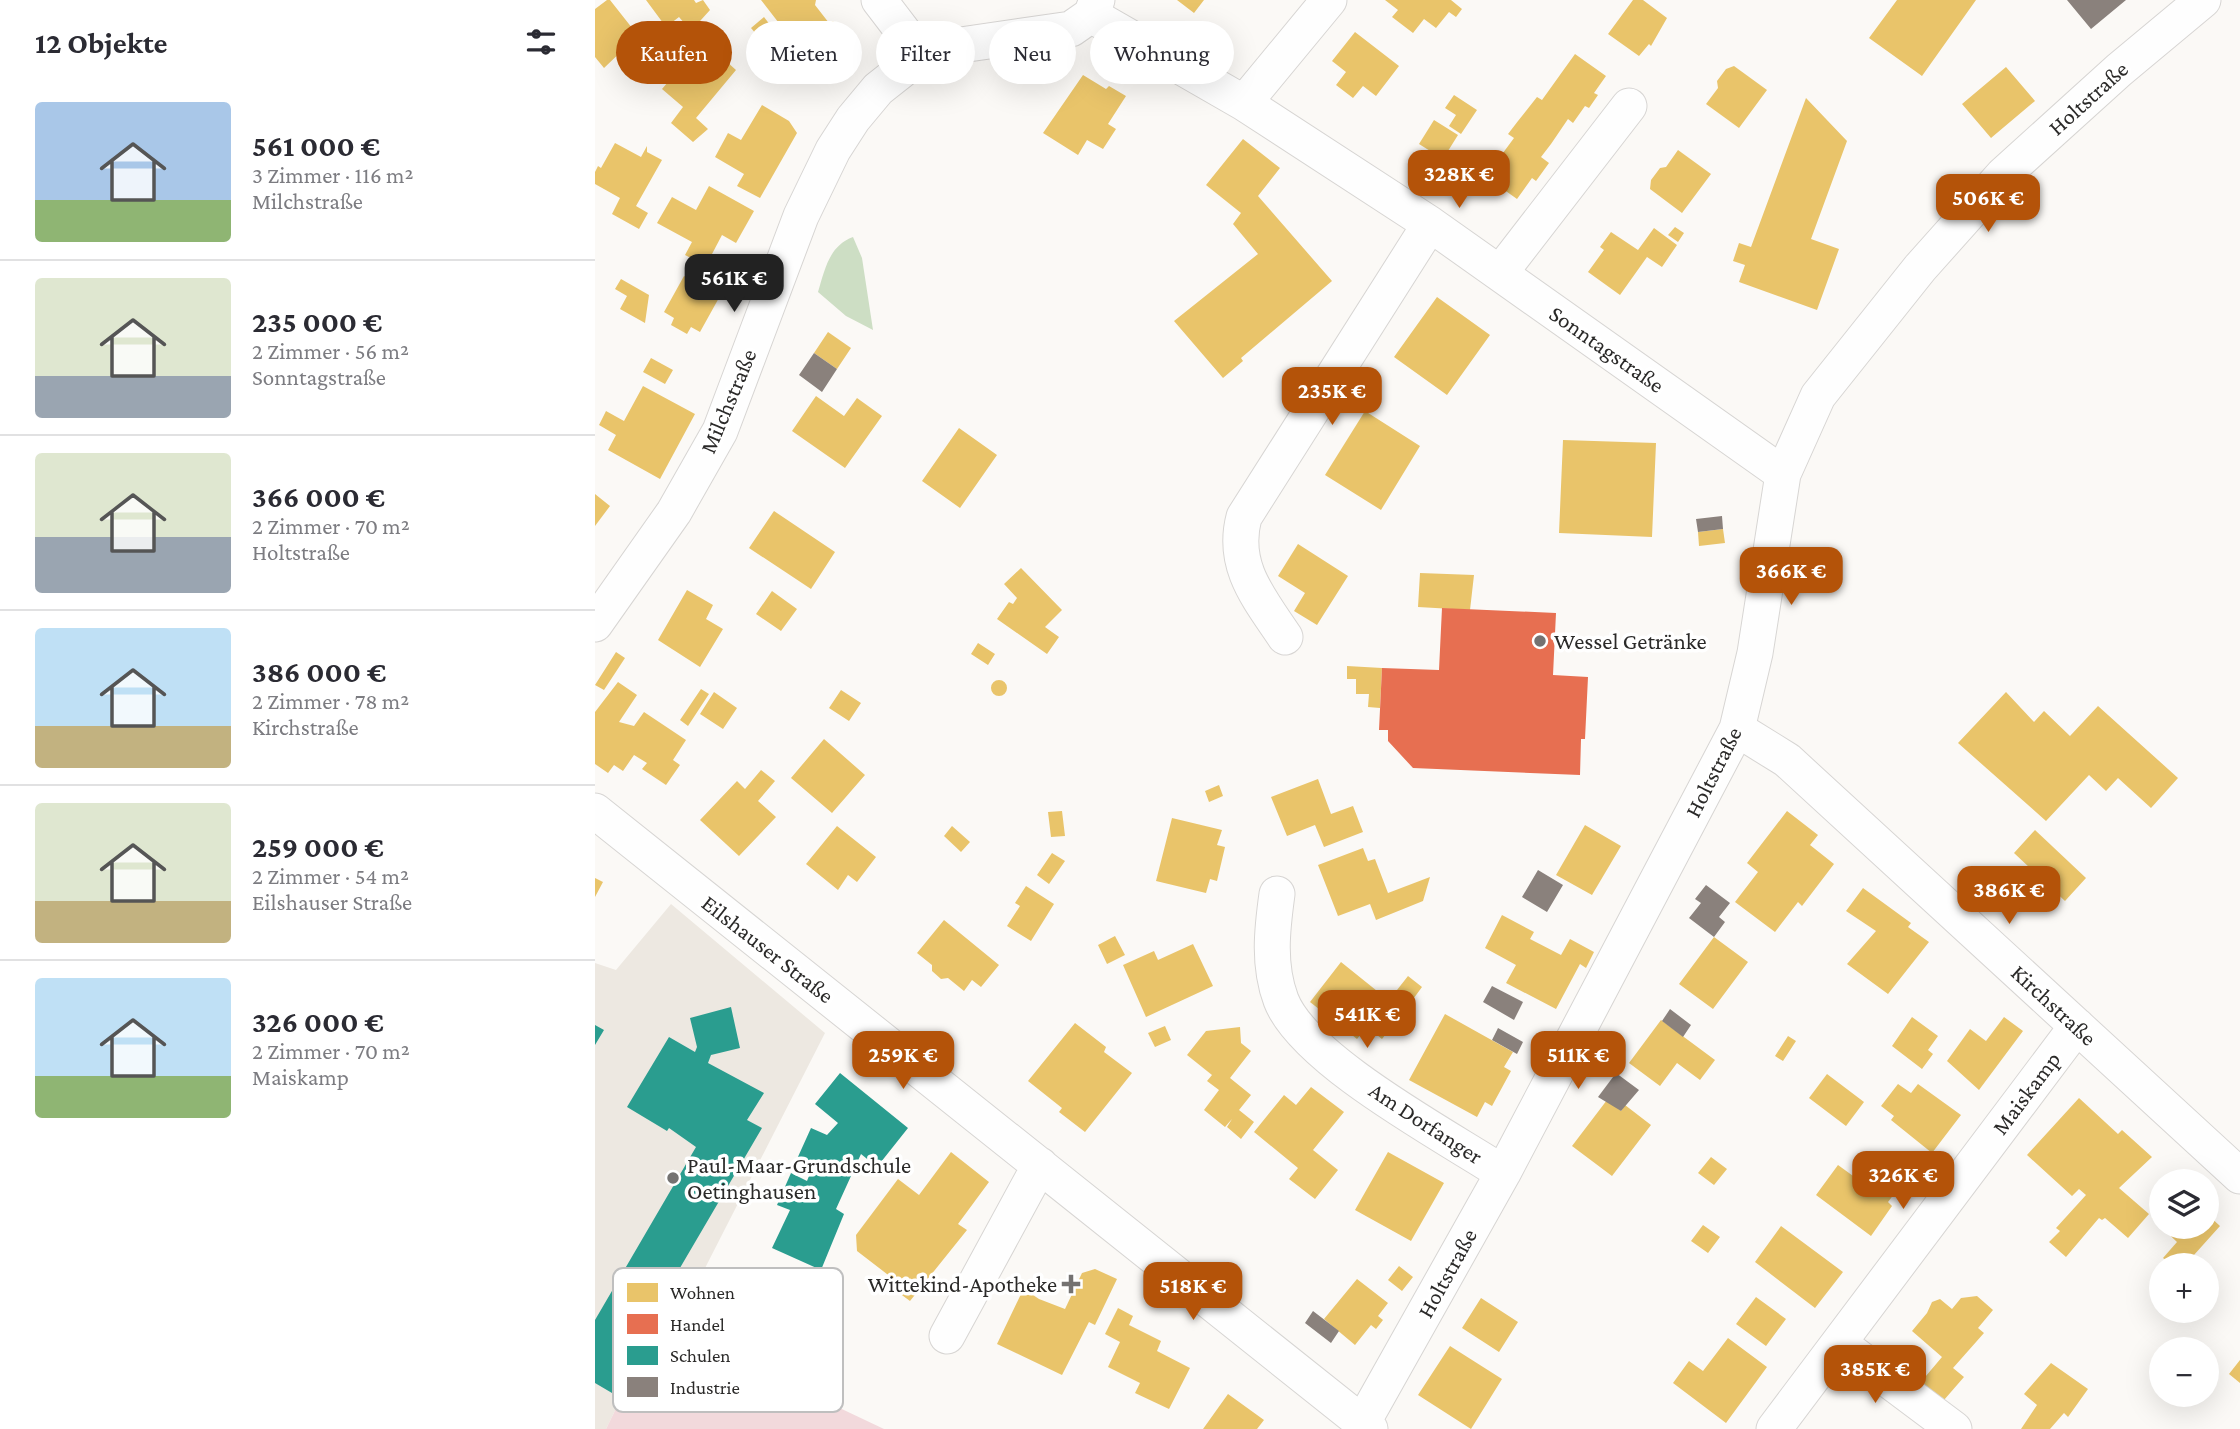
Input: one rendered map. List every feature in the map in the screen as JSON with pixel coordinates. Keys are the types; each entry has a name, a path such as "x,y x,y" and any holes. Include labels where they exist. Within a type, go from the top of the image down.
{"street":[{"path":"879,0 895,21"},
{"path":"1244,103 1329,0"},
{"name":"Holtstraße","path":"1348,1421 1503,1173 1737,729 1755,653 1783,474 1818,396 1929,258 2003,175 2119,69 2203,0"},
{"name":"Milchstraße","path":"975,43 1070,29 1094,7"},
{"name":"Sonntagstraße","path":"1094,7 1430,224 1783,474"},
{"name":"Milchstraße","path":"595,624 674,512 720,431 801,216 832,150 853,119 884,84"},
{"path":"1500,273 1629,106"},
{"path":"1285,637 1247,579 1241,564 1240,531 1244,517 1430,224"},
{"name":"Kirchstraße","path":"1737,729 1787,760 2240,1176"},
{"name":"Eilshauser Straße","path":"595,811 1040,1165 1348,1421"},
{"name":"Am Dorfanger","path":"1277,894 1271,945 1273,972 1281,999 1295,1025 1363,1082 1503,1173"},
{"name":"Maiskamp","path":"1774,1429 2077,1026"},
{"path":"947,1336 1040,1165"},
{"path":"1839,1343 1954,1429"}],"shaded area":[{"path":"853,237 862,258 873,330 846,316 818,292 833,252"},
{"name":"Paul-Maar-Grundschule Oetinghausen","path":"671,904 825,1033 705,1268 613,1268 614,1412 606,1429 595,1429 595,963 616,970"},
{"path":"843,1410 884,1429 606,1429 614,1412 843,1412"}],"building: Wohnen":[{"path":"610,0 627,21 616,21 616,57 604,68 595,57 595,9"},
{"path":"646,0 694,0 696,3 703,0 710,10 700,21 682,21 679,17 674,21 662,21"},
{"path":"761,0 816,0 815,5 827,21 777,21"},
{"path":"1177,0 1204,0 1194,13"},
{"path":"1385,0 1451,0 1462,9 1456,17 1449,12 1436,28 1424,19 1413,33 1392,17 1398,10"},
{"path":"1633,0 1643,0 1667,18 1651,46 1649,44 1639,56 1608,34"},
{"path":"1897,0 1976,0 1922,76 1869,38"},
{"path":"1355,32 1399,66 1376,96 1363,86 1353,98 1336,85 1346,72 1332,61"},
{"path":"1575,54 1606,76 1594,93 1598,95 1589,108 1585,106 1573,123 1568,119 1541,157 1549,163 1536,181 1532,178 1517,199 1482,174 1493,159 1497,161 1514,138 1508,134 1518,121 1537,97 1542,100"},
{"path":"1734,66 1767,90 1739,128 1706,104 1718,88 1717,81 1726,69"},
{"path":"2006,67 2035,101 1991,138 1962,104"},
{"path":"1083,75 1090,79 1090,84 1098,84 1106,89 1109,86 1126,96 1108,124 1116,129 1103,149 1087,140 1078,155 1043,133"},
{"path":"666,84 724,84 696,118 708,129 693,142 671,123 683,107 662,89"},
{"path":"1454,95 1477,110 1461,134 1449,126 1456,115 1445,108"},
{"path":"1806,98 1847,141 1811,239 1839,249 1817,310 1739,282 1745,265 1733,261 1739,243 1751,247"},
{"path":"762,105 789,121 797,133 760,198 737,186 744,174 715,157 728,133 741,140"},
{"path":"1434,120 1458,135 1443,159 1419,144"},
{"path":"1243,139 1280,168 1258,196 1332,281 1241,358 1243,361 1223,378 1174,321 1258,254 1233,224 1241,213 1206,185"},
{"path":"615,143 641,157 647,146 647,152 662,160 636,206 648,213 639,229 612,214 620,198 595,184 595,172 598,166 601,168"},
{"path":"1678,150 1711,174 1682,213 1650,189 1651,180 1660,168 1666,167"},
{"path":"709,186 754,211 736,243 722,235 712,254 721,258 714,270 685,255 692,242 657,223 672,197 696,210"},
{"path":"1675,227 1684,233 1678,242 1668,235"},
{"path":"1654,228 1677,245 1662,267 1647,257 1620,295 1588,272 1604,250 1600,247 1611,232 1638,250"},
{"path":"684,276 720,296 700,332 691,327 687,334 671,325 674,318 664,312"},
{"path":"621,279 649,295 645,323 620,309 627,296 615,289"},
{"path":"1437,297 1490,335 1447,395 1394,357"},
{"path":"828,332 851,348 837,369 814,353"},
{"path":"651,358 673,370 665,384 643,372"},
{"path":"643,386 695,414 660,479 608,450 616,435 599,425 606,411 624,421"},
{"path":"816,396 844,416 857,398 882,416 845,468 792,431"},
{"path":"1365,411 1420,446 1381,510 1325,475"},
{"path":"959,428 997,455 960,508 922,481"},
{"path":"1563,440 1656,443 1652,537 1559,533"},
{"path":"595,494 610,506 595,526"},
{"path":"774,511 835,552 811,589 749,548"},
{"path":"1723,529 1725,543 1699,546 1698,532"},
{"path":"1298,544 1348,576 1317,625 1294,611 1305,593 1278,576"},
{"path":"1021,568 1062,610 1045,627 1059,637 1047,654 997,619 1009,602 1013,604 1017,598 1004,584"},
{"path":"1420,573 1474,575 1470,610 1418,607"},
{"path":"687,590 713,605 706,619 723,629 700,667 658,640"},
{"path":"772,591 797,609 781,631 756,614"},
{"path":"978,643 995,654 988,665 971,654"},
{"path":"616,652 625,658 604,690 595,685"},
{"path":"1347,666 1382,668 1380,708 1368,707 1369,694 1356,694 1356,679 1347,679"},
{"path":"999,680 1007,688 999,696 991,688"},
{"path":"618,682 637,695 619,722 634,726 644,712 686,740 673,760 680,765 666,785 642,769 647,763 634,755 623,771 614,765 608,773 595,764 595,712"},
{"path":"701,689 709,694 688,726 680,720"},
{"path":"841,690 861,703 849,721 829,708"},
{"path":"714,692 737,708 723,729 700,714"},
{"path":"2006,692 2034,722 2044,711 2070,736 2098,706 2178,778 2151,808 2118,778 2106,791 2089,775 2046,821 1958,743"},
{"path":"824,739 865,775 832,813 791,778"},
{"path":"761,770 775,781 758,801 776,817 739,856 700,820 737,781 745,789"},
{"path":"1318,779 1331,814 1353,806 1363,832 1324,847 1315,825 1287,836 1271,797"},
{"path":"1219,785 1223,796 1209,802 1205,791"},
{"path":"1062,811 1065,836 1051,837 1048,812"},
{"path":"1787,811 1818,835 1810,845 1834,864 1802,906 1798,902 1775,932 1735,902 1758,872 1747,863"},
{"path":"1172,818 1222,830 1217,845 1225,847 1217,881 1210,879 1206,893 1156,881"},
{"path":"1585,825 1621,846 1592,895 1556,875"},
{"path":"837,826 876,857 857,882 848,875 838,890 806,864"},
{"path":"952,826 970,842 961,852 944,836"},
{"path":"2035,830 2086,878 2065,901 2014,853"},
{"path":"1363,848 1368,861 1375,859 1388,893 1430,877 1423,901 1376,920 1370,904 1338,916 1318,865"},
{"path":"1052,853 1065,861 1049,884 1037,875"},
{"path":"595,878 603,882 595,897"},
{"path":"1026,886 1054,904 1031,941 1007,926 1020,906 1015,903"},
{"path":"1863,888 1911,923 1908,927 1929,942 1888,994 1847,964 1876,931 1846,911"},
{"path":"1502,915 1534,932 1530,939 1561,955 1570,939 1594,952 1586,968 1580,964 1556,1009 1506,983 1516,965 1485,948"},
{"path":"944,920 999,965 981,987 972,980 964,991 948,978 941,979 932,971 932,965 917,953"},
{"path":"1115,936 1125,955 1107,964 1098,945"},
{"path":"1714,937 1748,962 1713,1009 1679,984"},
{"path":"1193,944 1213,986 1146,1017 1123,965 1154,951 1158,960"},
{"path":"1341,962 1387,999 1392,993 1408,1006 1382,1039 1367,1027 1357,1039 1310,1002"},
{"path":"1408,976 1422,987 1411,1002 1397,990"},
{"path":"1445,1014 1513,1052 1504,1067 1511,1071 1492,1106 1485,1102 1477,1117 1409,1080"},
{"path":"1912,1017 1938,1036 1928,1050 1933,1054 1922,1069 1892,1046"},
{"path":"2004,1017 2023,1031 1979,1090 1947,1061 1970,1029 1986,1041"},
{"path":"1661,1020 1715,1060 1700,1080 1677,1063 1660,1086 1629,1063"},
{"path":"1075,1023 1106,1047 1104,1052 1132,1073 1085,1132 1059,1112 1062,1108 1028,1081"},
{"path":"1165,1026 1171,1040 1155,1047 1148,1033"},
{"path":"1240,1027 1241,1043 1251,1051 1230,1078 1251,1095 1239,1110 1254,1122 1241,1139 1227,1127 1232,1119 1225,1127 1204,1110 1219,1090 1207,1081 1212,1075 1187,1055 1206,1031"},
{"path":"1788,1036 1796,1041 1783,1061 1775,1056"},
{"path":"1827,1074 1864,1102 1846,1126 1809,1098"},
{"path":"1898,1084 1911,1093 1918,1084 1961,1115 1932,1153 1891,1120 1894,1116 1881,1106"},
{"path":"1311,1087 1344,1112 1313,1150 1338,1170 1315,1199 1289,1179 1298,1168 1254,1132 1284,1095 1296,1105"},
{"path":"2079,1098 2118,1134 2122,1130 2152,1157 2119,1188 2149,1214 2128,1238 2105,1218 2099,1218 2066,1257 2049,1242 2060,1231 2056,1228 2086,1195 2079,1189 2072,1196 2027,1155"},
{"path":"1607,1100 1621,1111 1625,1105 1651,1125 1612,1176 1572,1146"},
{"path":"951,1152 989,1182 958,1224 967,1230 910,1301 891,1287 896,1281 857,1251 856,1235 898,1179 919,1195"},
{"path":"1388,1152 1444,1183 1411,1241 1355,1210"},
{"path":"1711,1157 1727,1169 1714,1185 1698,1173"},
{"path":"1838,1165 1871,1189 1884,1172 1901,1185 1888,1202 1892,1206 1871,1236 1816,1195"},
{"path":"1703,1225 1720,1237 1708,1253 1691,1241"},
{"path":"1781,1226 1843,1272 1815,1308 1755,1262"},
{"path":"2174,1239 2208,1239 2196,1253 2167,1253 2177,1242"},
{"path":"1399,1266 1413,1277 1402,1291 1388,1280"},
{"path":"1095,1269 1117,1279 1095,1325 1089,1322 1062,1375 997,1344 1022,1292 1027,1291 1065,1309 1082,1273"},
{"path":"1357,1279 1388,1303 1378,1316 1383,1320 1376,1329 1371,1325 1355,1345 1324,1319"},
{"path":"1977,1296 1993,1310 1978,1328 1984,1333 1953,1368 1964,1377 1944,1400 1920,1383 1942,1357 1912,1331 1927,1313 1932,1302 1940,1299 1952,1309 1961,1298"},
{"path":"1756,1297 1786,1319 1766,1346 1736,1324"},
{"path":"1481,1298 1518,1322 1499,1352 1462,1328"},
{"path":"1118,1308 1133,1316 1129,1325 1161,1341 1157,1351 1190,1368 1169,1409 1135,1393 1140,1383 1108,1367 1120,1342 1105,1334"},
{"path":"1728,1338 1767,1367 1726,1423 1673,1383 1689,1361 1703,1371"},
{"path":"1450,1346 1502,1379 1471,1429 1418,1395"},
{"path":"2240,1360 2240,1383 2229,1374"},
{"path":"2051,1363 2088,1389 2068,1417 2064,1413 2050,1429 2021,1429 2037,1405 2024,1394"},
{"path":"1228,1394 1264,1420 1257,1429 1203,1429"}],"building: Handel":[{"path":"1442,608 1556,613 1553,675 1588,677 1580,775 1413,768 1388,741 1388,730 1379,730 1382,668 1439,670"}],"building: Schulen":[{"path":"731,1007 740,1048 711,1055 708,1063 764,1093 747,1120 762,1128 680,1268 625,1268 696,1147 669,1128 667,1131 627,1107 669,1037 695,1052 697,1047 690,1018"},
{"path":"595,1025 604,1030 595,1045"},
{"path":"840,1073 908,1128 877,1167 861,1154 836,1209 844,1214 822,1268 772,1248 790,1210 777,1205 791,1173 807,1181 813,1166 797,1159 811,1128 827,1135 838,1123 815,1104"},
{"path":"613,1289 612,1393 595,1383 595,1320"}],"building: Industrie":[{"path":"2067,0 2126,0 2091,29"},
{"path":"814,353 837,369 822,392 799,375"},
{"path":"1722,516 1723,529 1698,532 1696,519"},
{"path":"1538,870 1563,885 1547,912 1522,897"},
{"path":"1706,885 1730,903 1719,917 1725,922 1714,937 1689,918 1701,903 1695,899"},
{"path":"1492,986 1523,1002 1514,1020 1483,1002"},
{"path":"1670,1009 1691,1025 1683,1037 1662,1021"},
{"path":"1498,1028 1523,1042 1517,1054 1492,1040"},
{"path":"1616,1073 1639,1090 1621,1111 1598,1097"},
{"path":"1313,1311 1339,1331 1331,1343 1305,1323"}],"place":[{"name":"Wessel Getränke","path":"1540,641"},
{"name":"Paul-Maar-Grundschule Oetinghausen","path":"673,1178"},
{"name":"Wittekind-Apotheke","path":"1071,1284"}]}
